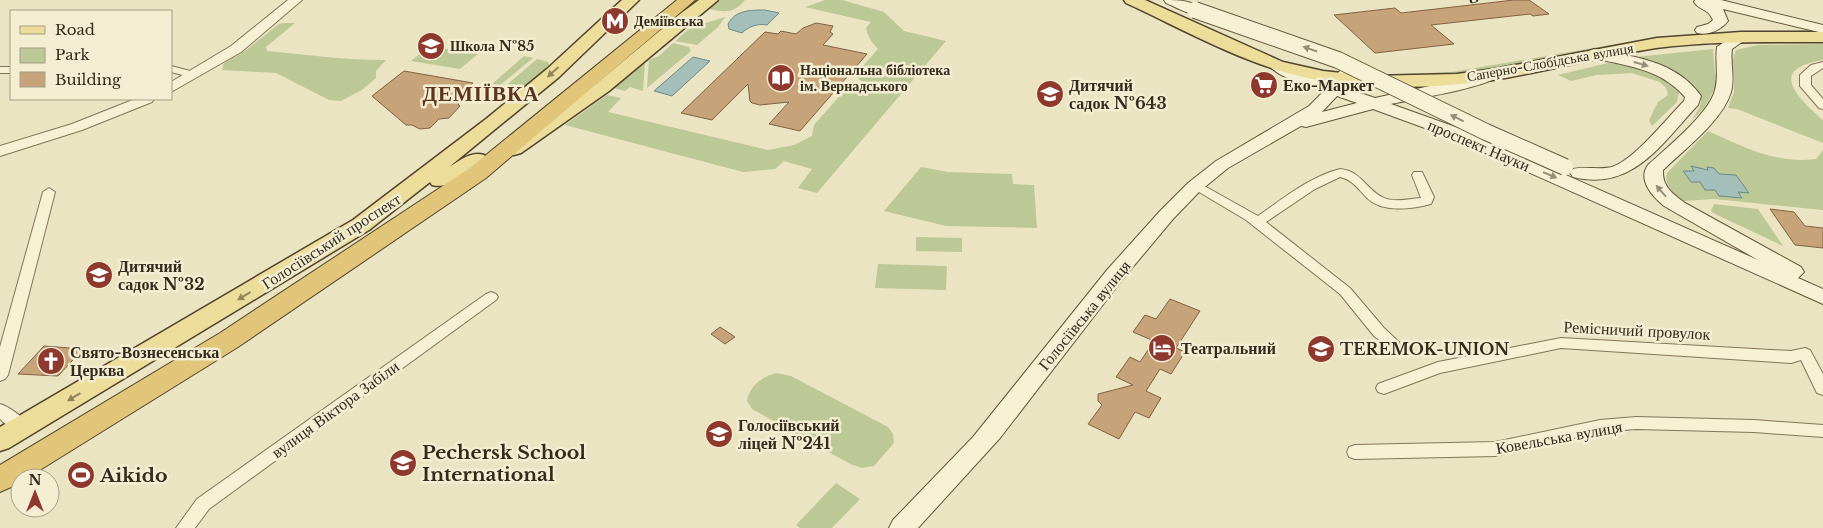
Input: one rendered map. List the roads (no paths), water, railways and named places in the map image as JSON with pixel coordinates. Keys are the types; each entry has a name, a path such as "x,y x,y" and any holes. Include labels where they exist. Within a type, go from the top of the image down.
{"highway":[{"name":"Голосіївський проспект","path":"552,105 627,33 670,0"},
{"name":"Голосіївський проспект","path":"0,480 229,340 365,236 478,166 552,105 687,0"}],"main road":[{"name":"Голосіївський проспект","path":"0,440 365,236 493,123 553,73 631,0"},
{"path":"478,166 582,103 686,17 710,0"},
{"name":"Саперно-Слобідська вулиця","path":"1132,0 1278,66 1341,79 1370,81 1433,81 1494,74 1657,43 1741,37 1821,26"},
{"name":"проспект Науки","path":"1151,0 1265,50 1318,64 1375,103 1458,134 1823,297"},
{"name":"проспект Науки","path":"1171,0 1338,60 1486,132 1572,170 1815,285"},
{"path":"1697,0 1716,10 1721,21 1713,27 1702,30"},
{"path":"1703,0 1821,26"},
{"path":"1726,0 1821,26"},
{"name":"Саперно-Слобідська вулиця","path":"1341,79 1407,70 1460,66 1616,37 1702,30 1821,26"},
{"path":"1741,37 1725,47 1723,54 1725,81 1723,94 1715,108 1654,169 1655,186 1680,208 1745,243 1815,285"},
{"path":"1572,170 1610,173 1622,169 1692,102 1692,96 1682,84 1659,70 1594,54"},
{"name":"Голосіївська вулиця","path":"1287,127 1375,103 1475,81 1494,74"},
{"name":"Голосіївська вулиця","path":"902,528 991,432 1144,240 1195,186 1228,161 1317,108 1341,79"}],"street":[{"path":"172,87 236,49 296,0"},
{"path":"1823,65 1804,74 1806,86 1823,106"},
{"path":"172,70 194,75"},
{"path":"0,150 77,127 144,100"},
{"path":"1258,222 1317,183 1338,174 1350,176 1384,203 1426,201 1428,198 1418,175"},
{"path":"1195,186 1220,198 1258,222 1344,291 1379,332 1392,342"},
{"path":"0,376 49,192"},
{"name":"вулиця Віктора Забіли","path":"185,528 203,504 491,297"},
{"name":"Ремісничий провулок","path":"1384,388 1438,368 1561,343 1791,357 1805,354 1823,389"},
{"path":"0,410 22,428"},
{"name":"Ковельська вулиця","path":"1355,452 1495,449 1600,426 1636,424 1754,426 1823,431"}],"water":[{"path":"765,10 779,13 767,25 753,26 742,33 729,29 728,24 731,19 739,13"},
{"path":"693,57 710,61 672,96 654,91"},
{"path":"1691,166 1708,170 1707,167 1714,168 1719,174 1736,175 1749,193 1738,192 1742,198 1719,196 1715,190 1705,190 1700,182 1691,182 1683,171 1694,171"}],"railway":[{"path":"1472,1 1476,0"}],"place":[{"name":"Деміївська","path":"615,21"},
{"name":"Школа №85","path":"431,46"},
{"name":"Національна бібліотека ім. Вернадського","path":"781,78"},
{"name":"Еко-Маркет","path":"1264,85"},
{"name":"Дитячий садок №643","path":"1050,94"},
{"name":"Дитячий садок №32","path":"99,275"},
{"name":"Театральний","path":"1162,348"},
{"name":"TEREMOK-UNION","path":"1321,349"},
{"name":"Свято-Вознесенська Церква","path":"51,361"},
{"name":"Голосіївський ліцей №241","path":"719,434"},
{"name":"Pechersk School International","path":"403,463"},
{"name":"Aikido","path":"81,475"}],"district":[{"name":"ДЕМІЇВКА","path":"481,94"}]}
